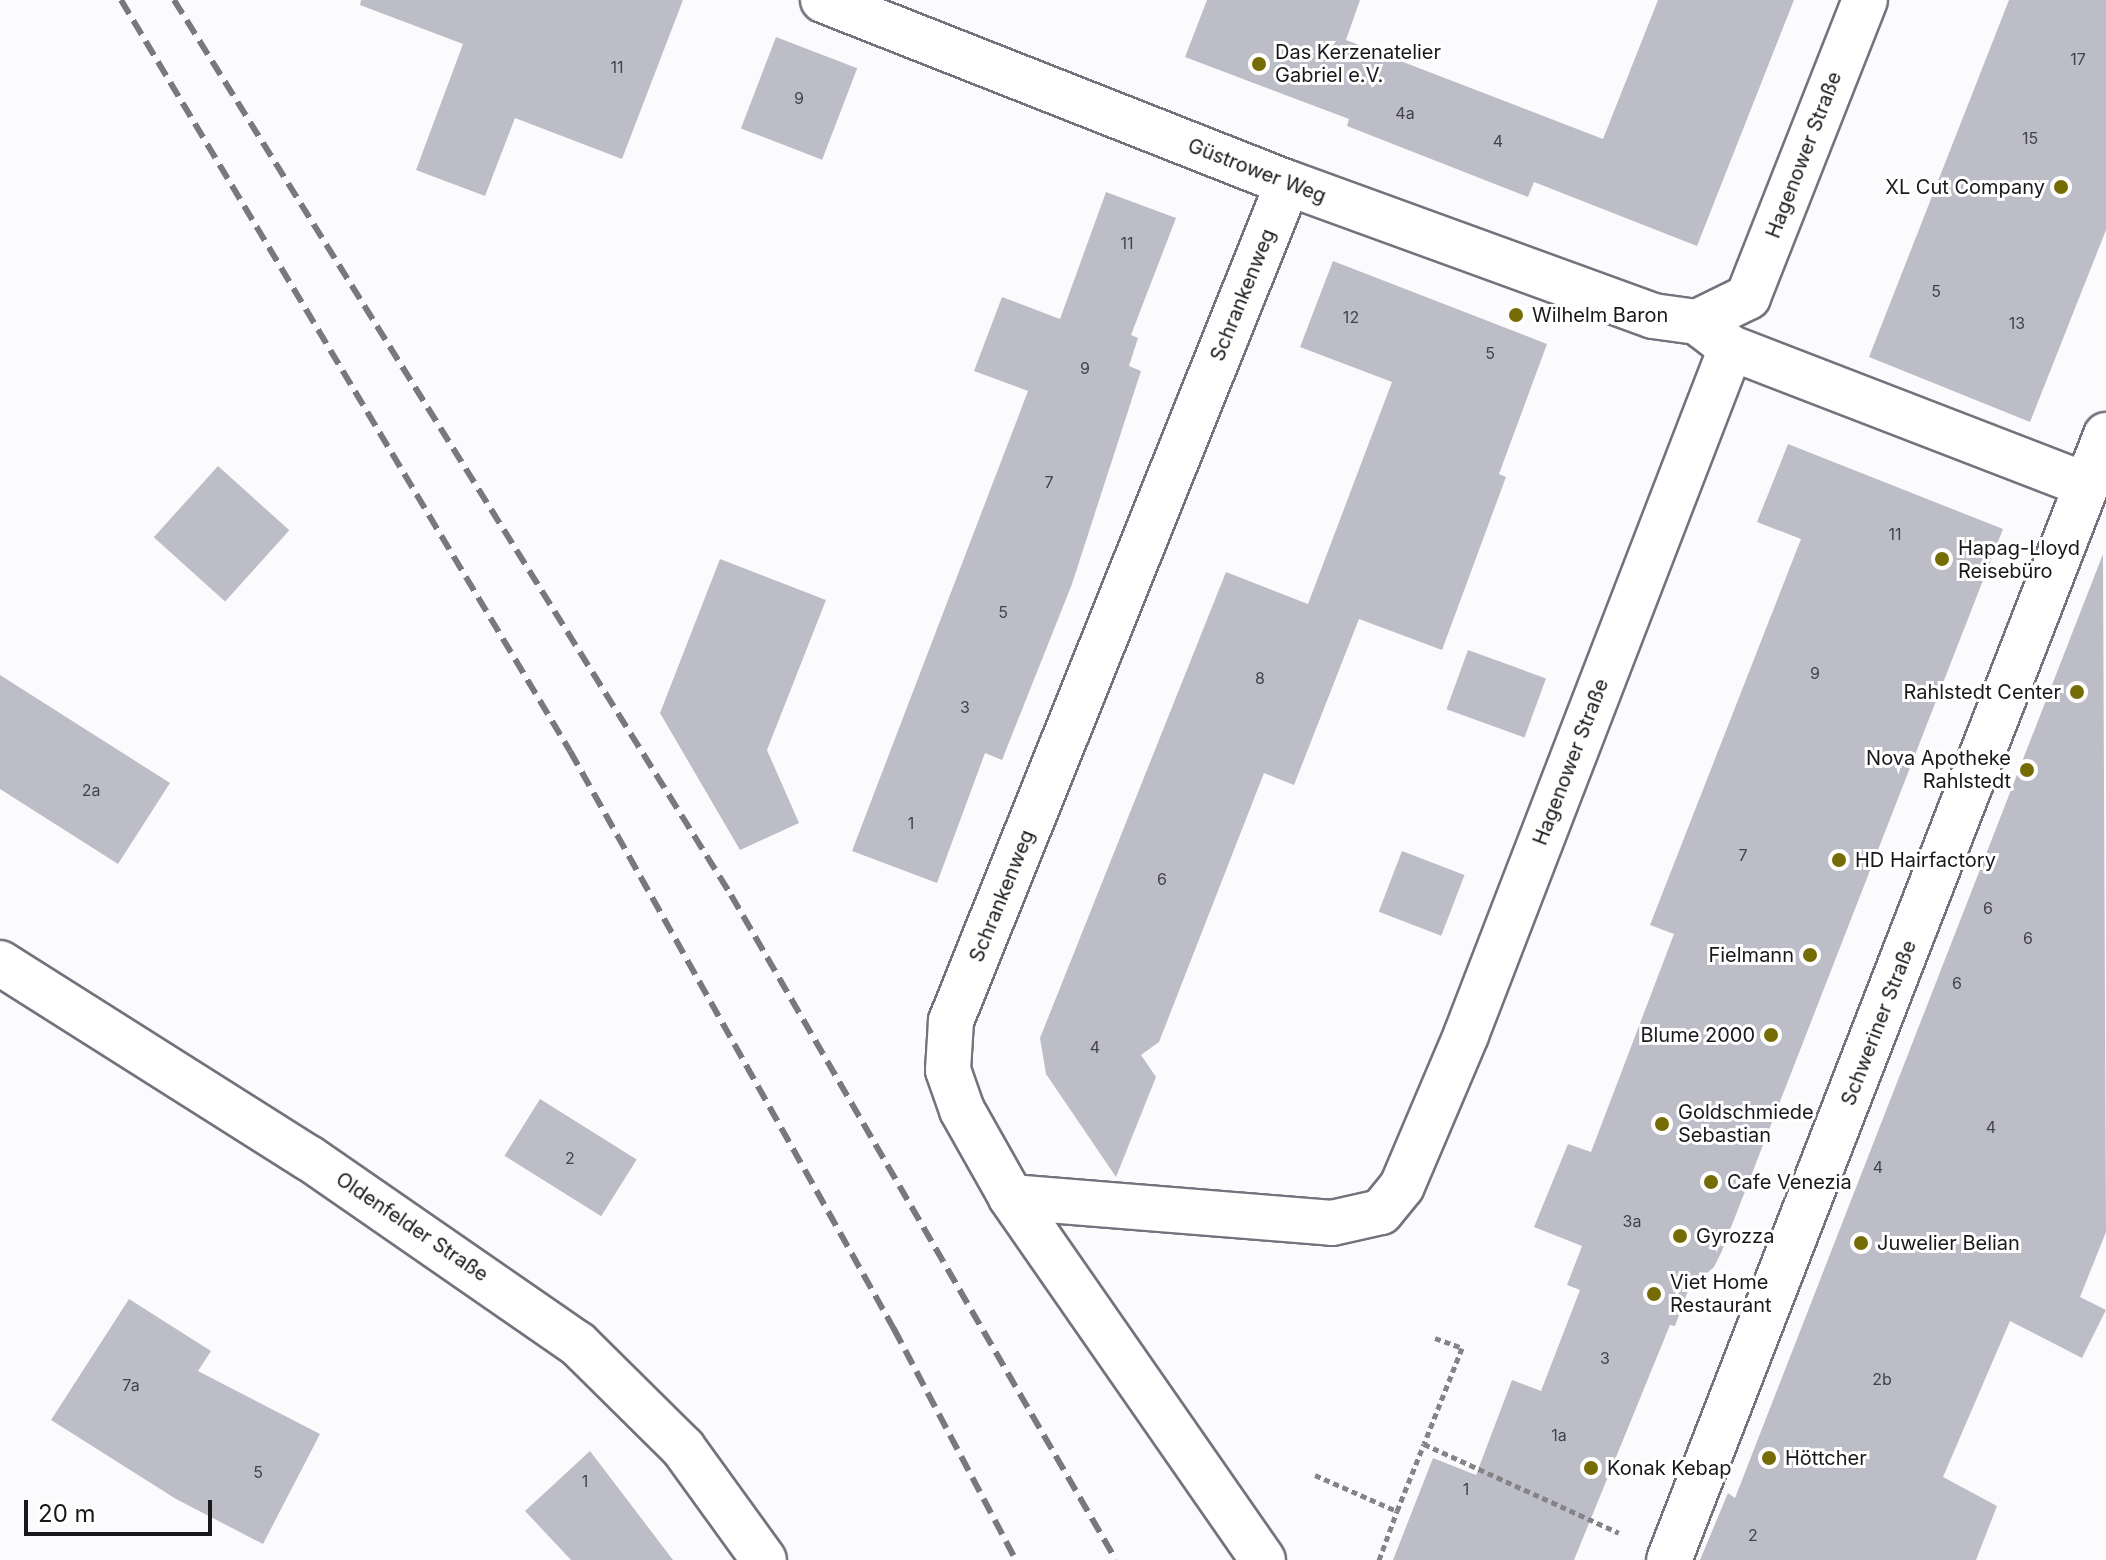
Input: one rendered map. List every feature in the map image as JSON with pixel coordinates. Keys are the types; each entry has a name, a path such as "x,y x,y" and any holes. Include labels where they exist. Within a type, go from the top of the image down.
{"street":[{"name":"Güstrower Weg","path":"823,0 1288,183 1653,316 1697,322"},
{"name":"Hagenower Straße","path":"1697,322 1748,297 1865,0"},
{"name":"Schrankenweg","path":"1263,1560 1011,1197 962,1110 948,1070 951,1021 1288,183"},
{"path":"1697,322 1731,348 2086,485"},
{"name":"Hagenower Straße","path":"1011,1197 1332,1223 1381,1212 1402,1186 1466,1035 1731,348"},
{"name":"Schweriner Straße","path":"1670,1558 2106,435"},
{"name":"Oldenfelder Straße","path":"0,963 309,1158 578,1344 683,1448 764,1560"}],"path":[{"path":"1379,1560 1462,1348 1435,1338"},
{"path":"1424,1444 1670,1558"},
{"path":"1315,1475 1397,1511"}],"building":[{"path":"361,0 683,0 622,159 515,118 485,196 416,170 463,44 360,5"},
{"path":"1207,0 1360,0 1346,40 1603,139 1658,0 1794,0 1697,246 1534,182 1528,197 1347,126 1349,119 1185,57"},
{"path":"2009,0 2106,0 2106,230 2030,422 1869,357"},
{"path":"776,37 857,68 822,160 741,128"},
{"path":"1106,192 1176,218 1131,335 1138,338 1129,366 1141,371 1072,584 1002,760 985,753 937,883 852,851 1028,391 974,371 1002,297 1060,319"},
{"path":"1333,261 1547,344 1499,474 1506,477 1442,650 1359,619 1294,785 1264,773 1159,1042 1141,1055 1156,1077 1116,1177 1046,1074 1040,1038 1226,572 1308,604 1392,382 1300,347"},
{"path":"1788,444 2003,529 1721,1253 1714,1267 1689,1288 1675,1326 1670,1325 1574,1560 1393,1560 1433,1458 1476,1475 1512,1380 1541,1391 1580,1290 1567,1285 1582,1246 1534,1227 1568,1144 1591,1152 1674,934 1650,925 1801,539 1757,522"},
{"path":"218,466 289,530 225,602 154,537"},
{"path":"2103,554 2106,1232 2080,1297 2106,1310 2082,1358 2010,1321 1943,1477 1997,1506 1976,1560 1700,1560 1728,1493 1735,1498"},
{"path":"720,559 826,600 767,750 799,823 740,850 660,713"},
{"path":"1468,650 1546,678 1524,738 1446,709"},
{"path":"0,675 170,783 118,864 0,789"},
{"path":"1402,851 1465,875 1441,936 1379,912"},
{"path":"540,1099 637,1159 601,1216 504,1156"},
{"path":"129,1299 211,1351 198,1371 320,1434 263,1544 176,1499 51,1420"},
{"path":"590,1451 673,1560 571,1560 525,1511"}],"railway":[{"path":"121,0 570,751 894,1329 1016,1560"},
{"path":"174,0 731,895 1116,1560"}],"place":[{"name":"Das Kerzenatelier Gabriel e.V.","path":"1259,64"},
{"name":"XL Cut Company","path":"2061,187"},
{"name":"Wilhelm Baron","path":"1516,315"},
{"name":"Hapag-Lloyd Reisebüro","path":"1942,559"},
{"name":"Rahlstedt Center","path":"2077,692"},
{"name":"Nova Apotheke Rahlstedt","path":"2027,770"},
{"name":"HD Hairfactory","path":"1839,860"},
{"name":"Fielmann","path":"1810,955"},
{"name":"Blume 2000","path":"1771,1035"},
{"name":"Goldschmiede Sebastian","path":"1662,1124"},
{"name":"Cafe Venezia","path":"1711,1182"},
{"name":"Gyrozza","path":"1680,1236"},
{"name":"Juwelier Belian","path":"1861,1243"},
{"name":"Viet Home Restaurant","path":"1654,1294"},
{"name":"Höttcher","path":"1769,1458"},
{"name":"Konak Kebap","path":"1591,1468"}]}
